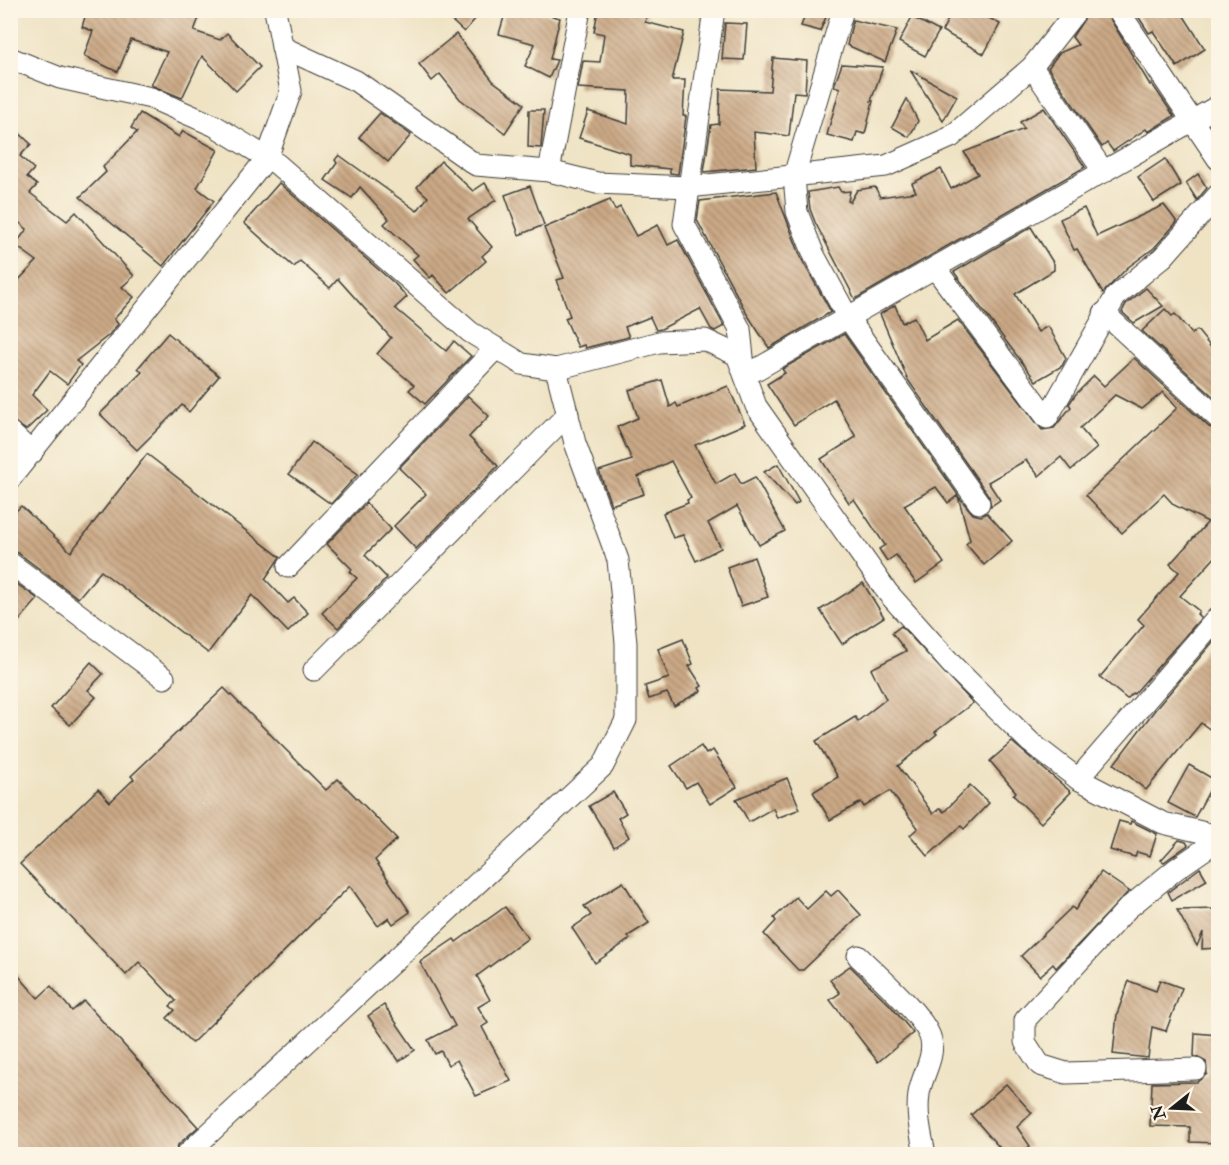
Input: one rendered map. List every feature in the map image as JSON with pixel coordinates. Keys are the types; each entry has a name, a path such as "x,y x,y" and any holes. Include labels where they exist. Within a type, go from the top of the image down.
{"street":[{"path":"10,479 267,158 291,91 275,10"},
{"path":"549,171 580,10"},
{"path":"714,10 684,224 740,329 745,376"},
{"path":"843,10 794,176 797,212 814,255 848,318 980,503"},
{"path":"282,47 356,81 476,165 549,171 597,183 688,187 886,166 951,137 1032,67 1077,10"},
{"path":"1118,10 1218,159"},
{"path":"10,58 60,78 151,98 215,126 267,158 470,332 522,364 556,369 659,342 705,340 737,354 756,406 888,593 953,666 1030,742 1078,779 1162,823 1218,838"},
{"path":"1032,67 1104,172"},
{"path":"745,376 1218,106"},
{"path":"935,268 1047,418 1104,313 1116,296 1163,257 1218,195"},
{"path":"1104,313 1218,418"},
{"path":"288,567 496,348"},
{"path":"187,1155 603,766 627,720 626,643 618,560 575,443 556,369"},
{"path":"314,670 568,414"},
{"path":"10,432 32,453"},
{"path":"10,563 164,678"},
{"path":"1078,779 1218,617"},
{"path":"1197,1069 1066,1073 1040,1065 1025,1042 1024,1020 1128,908 1176,868 1218,838"},
{"path":"858,956 912,1009 932,1039 919,1094 918,1119 925,1155"}],"building":[{"path":"87,10 202,10 194,31 220,40 227,33 260,67 236,91 202,56 182,98 151,85 167,52 131,40 118,72 84,56 93,31 82,27"},
{"path":"440,10 483,10 464,32"},
{"path":"506,10 531,10 560,18 550,59 557,60 549,78 525,66 535,44 499,34"},
{"path":"598,10 648,10 645,22 684,32 672,80 685,80 683,116 686,116 678,174 670,173 670,169 630,165 630,154 579,138 588,111 628,124 629,91 578,88 583,61 600,62 604,34 594,32"},
{"path":"807,10 829,10 820,31 801,26"},
{"path":"953,10 975,10 1000,24 984,54 942,31"},
{"path":"1090,10 1105,10 1150,85 1152,84 1174,116 1148,132 1146,129 1113,151 1107,143 1102,147 1048,68 1059,53 1078,45 1072,37"},
{"path":"1134,10 1180,10 1205,49 1177,67 1153,31 1149,33"},
{"path":"912,17 939,31 925,56 899,42"},
{"path":"853,20 897,30 885,62 847,45"},
{"path":"725,23 747,24 744,60 722,59"},
{"path":"456,34 493,81 524,104 505,133 460,99 440,74 432,81 419,64"},
{"path":"773,58 807,61 805,93 794,92 789,136 754,132 756,167 704,172 711,125 719,124 720,89 770,91"},
{"path":"842,64 883,67 871,101 873,101 865,134 857,132 854,142 827,135 840,88 834,86"},
{"path":"910,70 957,96 943,121"},
{"path":"907,99 918,121 909,137 892,127"},
{"path":"1044,108 1085,167 855,299 815,222 810,209 808,192 838,187 841,192 850,191 848,201 850,202 857,190 875,187 880,197 916,192 912,183 941,169 951,189 978,174 964,152 1024,129 1020,122"},
{"path":"529,110 544,110 541,148 528,147"},
{"path":"140,113 179,137 183,131 218,150 197,188 214,201 163,266 80,197 106,172 103,167 137,132 131,128"},
{"path":"380,113 411,135 388,162 359,137"},
{"path":"18,132 31,144 20,156 34,169 27,177 37,185 30,193 67,221 76,212 134,276 122,287 134,297 114,319 118,324 109,335 76,361 81,365 67,384 50,371 32,395 47,410 26,430 10,420 10,289 37,261 15,245 27,229 10,215 10,140"},
{"path":"339,155 417,211 428,197 417,187 441,161 473,191 485,183 496,200 468,219 492,247 482,256 486,261 449,293 433,275 430,278 413,259 418,255 384,224 389,219 360,187 352,198 325,180 337,163 335,160"},
{"path":"1165,159 1181,185 1154,202 1138,177"},
{"path":"1198,174 1207,188 1197,200 1186,183"},
{"path":"279,183 394,283 407,297 395,308 446,351 454,341 471,356 425,404 409,390 414,385 377,354 391,338 338,279 330,288 300,261 294,267 244,223"},
{"path":"530,186 544,225 519,235 505,195"},
{"path":"776,192 802,260 831,312 769,348 747,314 697,220 700,201"},
{"path":"610,200 615,210 620,207 636,236 658,225 668,245 678,240 724,326 715,331 711,329 700,309 661,329 656,330 650,317 625,327 629,337 585,348 584,345 578,347 565,318 570,316 557,280 564,278 544,228"},
{"path":"1164,205 1177,222 1154,248 1127,268 1103,293 1077,249 1074,250 1060,219 1084,208 1097,236"},
{"path":"1031,227 1054,264 1054,270 1015,294 1038,332 1048,326 1066,358 1062,366 1036,381 954,272"},
{"path":"1146,288 1163,306 1134,323 1122,312 1126,304"},
{"path":"895,305 902,323 914,317 925,340 958,320 1042,430 1054,428 1071,407 1069,404 1075,395 1094,376 1104,386 1134,358 1209,427 1218,430 1218,476 1212,483 1218,489 1218,554 1180,596 1199,611 1197,614 1201,618 1127,699 1100,677 1144,625 1138,619 1179,572 1170,564 1208,522 1174,505 1164,494 1122,533 1086,495 1177,408 1163,392 1142,409 1115,395 1080,428 1097,448 1071,470 1061,457 1039,476 1026,460 988,482 1000,500 991,506 989,496 908,380 880,314"},
{"path":"1165,309 1172,316 1175,314 1192,334 1197,330 1218,356 1218,401 1142,331"},
{"path":"168,333 219,376 189,412 182,405 137,450 100,414 142,372 138,368"},
{"path":"844,334 958,495 948,503 936,487 904,505 944,563 916,583 896,555 887,561 879,549 885,545 854,499 849,503 821,459 856,437 834,399 794,425 767,384 785,373 782,369"},
{"path":"662,380 670,407 676,403 678,407 728,386 745,424 695,445 716,484 735,473 741,484 755,477 785,531 759,545 737,506 708,523 721,548 696,561 683,535 673,538 663,513 688,503 687,500 691,498 671,461 638,477 644,494 611,505 599,471 632,460 617,427 638,418 629,390"},
{"path":"468,396 489,416 469,437 498,466 416,549 394,526 426,494 399,468"},
{"path":"312,442 358,474 331,504 289,474"},
{"path":"147,454 280,557 265,579 288,603 294,598 308,613 288,632 252,595 208,653 101,571 78,598 18,553 10,550 10,517 21,506 71,552"},
{"path":"778,464 799,502 795,505 764,472"},
{"path":"958,496 973,514 981,516 987,513 1012,541 984,565 966,544 970,540"},
{"path":"366,503 391,529 365,555 387,578 338,628 322,613 357,578 350,572 352,569 327,544"},
{"path":"754,557 768,597 741,606 727,567"},
{"path":"10,579 38,599 10,631"},
{"path":"863,583 884,617 842,644 820,610"},
{"path":"901,626 973,703 935,732 937,734 898,766 933,814 940,808 944,812 970,785 989,803 964,829 961,826 928,856 910,835 918,828 890,791 864,807 861,802 830,820 813,792 838,777 816,741 855,717 858,721 886,699 871,669 906,651 892,633"},
{"path":"1218,636 1218,735 1201,723 1146,790 1114,764 1154,711"},
{"path":"683,639 693,664 689,666 702,686 699,688 701,691 674,706 667,693 649,699 645,686 669,678 658,649"},
{"path":"91,662 103,674 88,690 96,697 70,725 51,708"},
{"path":"224,688 326,790 338,779 397,839 375,860 410,912 393,924 389,918 378,926 350,886 192,1043 167,1018 175,1010 170,1006 176,1001 139,962 126,975 20,864 98,789 110,802 134,779 131,776"},
{"path":"1012,742 1071,792 1041,823 1013,795 1016,792 990,761"},
{"path":"701,746 706,754 713,750 737,787 710,804 696,782 686,788 671,766"},
{"path":"1189,765 1215,780 1195,817 1168,803"},
{"path":"787,778 800,809 777,818 773,808 749,822 736,799"},
{"path":"613,792 626,813 618,818 629,837 614,847 589,806"},
{"path":"1119,821 1130,824 1131,821 1157,834 1150,856 1137,852 1135,857 1110,850"},
{"path":"1179,840 1188,845 1164,862 1161,860"},
{"path":"1200,868 1207,880 1172,900 1168,892"},
{"path":"1101,872 1129,891 1056,968 1053,964 1040,976 1021,956 1072,907 1075,910"},
{"path":"623,882 649,923 628,936 630,939 595,963 572,928 591,915 584,906"},
{"path":"838,890 861,915 803,970 798,970 764,934 776,921 774,918 796,897 807,909 826,891 831,896"},
{"path":"505,907 528,938 477,976 490,1000 478,1007 488,1023 482,1027 511,1081 476,1096 457,1060 448,1065 441,1051 435,1054 428,1040 455,1026 420,962 454,939 456,942"},
{"path":"1218,909 1218,948 1202,949 1203,932 1197,946 1177,910"},
{"path":"10,966 38,998 51,986 72,1011 84,1001 198,1127 178,1145 175,1155 10,1155"},
{"path":"850,966 890,1005 913,1033 878,1062 830,1000 840,993 830,980"},
{"path":"1160,980 1182,988 1166,1031 1152,1027 1148,1058 1113,1054 1117,1014 1129,981 1156,991"},
{"path":"384,1005 415,1050 399,1061 368,1016"},
{"path":"1195,1033 1218,1035 1218,1143 1190,1142 1190,1127 1150,1126 1152,1083 1197,1082 1207,1074 1206,1062 1194,1056"},
{"path":"1006,1084 1032,1113 1017,1127 1030,1146 1018,1155 1006,1155 971,1115"}]}
